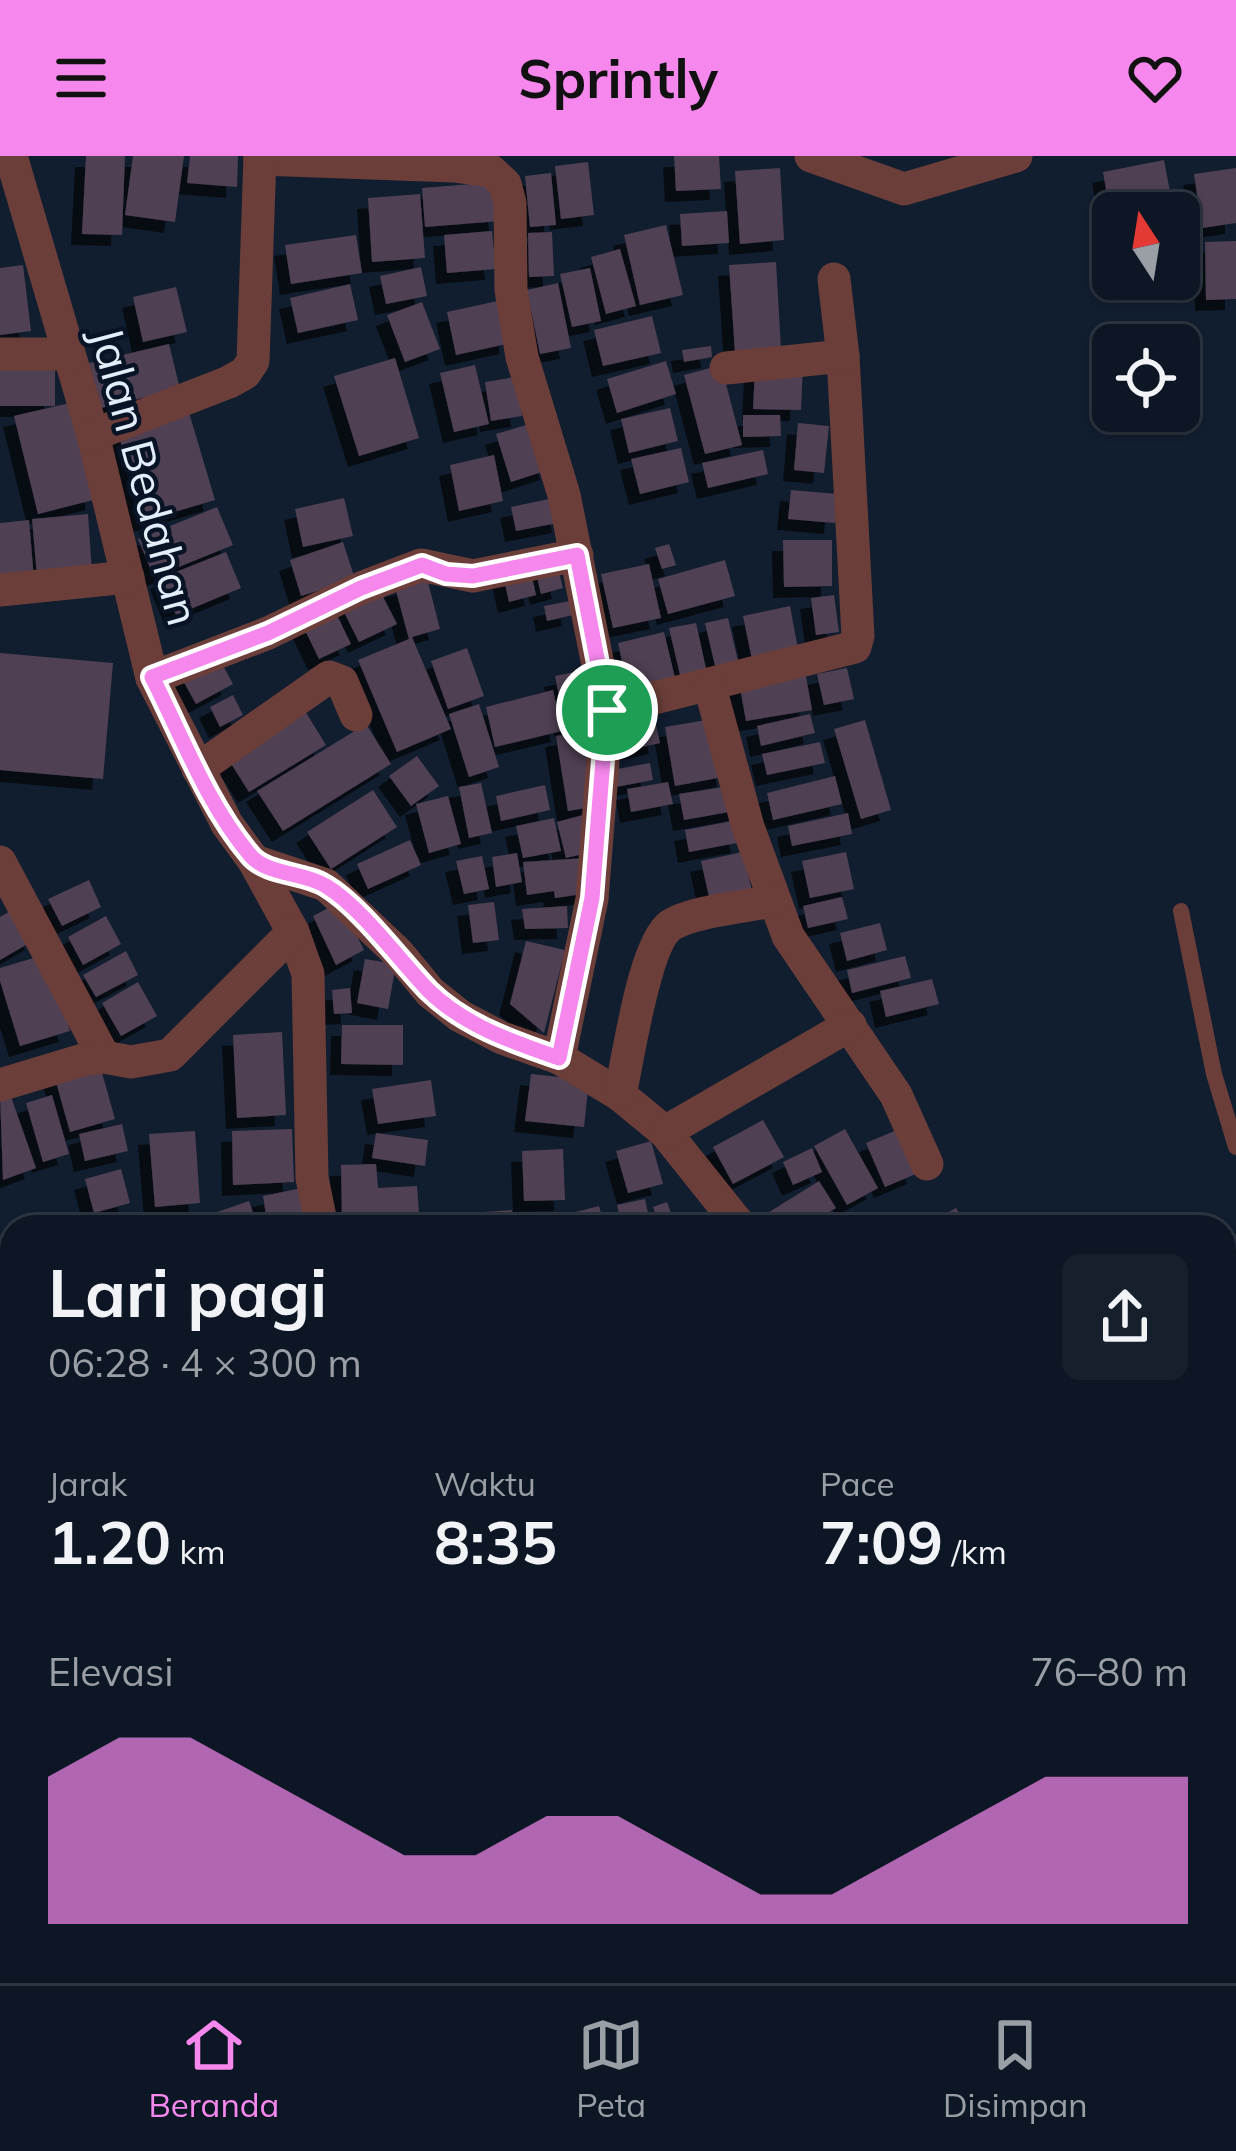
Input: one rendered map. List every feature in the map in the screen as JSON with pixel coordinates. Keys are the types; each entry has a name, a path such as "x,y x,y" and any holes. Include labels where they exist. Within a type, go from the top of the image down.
{"street":[{"name":"Jalan Bedahan","path":"11,156 93,435 152,677 227,824 254,861 293,932 308,974 312,1178 320,1215"},
{"path":"811,156 904,189 1016,156"},
{"path":"93,435 229,382 245,373 253,361 260,158 493,164 511,203 511,290 522,357 554,456 607,710 592,898 559,1058"},
{"path":"607,710 850,651 858,644 843,356 833,279"},
{"path":"0,354 68,354"},
{"path":"726,368 843,356"},
{"path":"152,677 268,633 422,565 446,574 473,576 577,555"},
{"path":"0,590 128,577"},
{"path":"198,769 328,677 342,682 356,715"},
{"path":"710,687 772,902 797,951 896,1095 927,1164"},
{"path":"254,861 326,885 398,953 430,992 460,1016 502,1038 559,1058 620,1095 665,1132 731,1215"},
{"path":"0,862 104,1057"},
{"path":"620,1095 653,953 667,928 681,920 772,902"},
{"path":"0,1085 104,1057 131,1062 170,1055 293,932"},
{"path":"665,1132 850,1025"}],"lane":[{"path":"1181,911 1214,1074 1236,1147"}],"building":[{"path":"86,156 125,156 122,235 82,234"},
{"path":"133,156 184,156 175,222 125,215"},
{"path":"190,156 238,156 237,187 187,183"},
{"path":"674,156 719,156 721,189 676,191"},
{"path":"1164,160 1170,192 1106,192 1103,172"},
{"path":"588,162 594,215 561,219 555,166"},
{"path":"780,168 784,240 740,244 735,171"},
{"path":"1236,168 1236,223 1202,228 1194,174"},
{"path":"551,173 556,225 530,227 525,176"},
{"path":"497,182 500,221 425,227 422,188"},
{"path":"420,194 425,258 372,262 368,198"},
{"path":"727,211 729,243 682,246 680,214"},
{"path":"666,225 683,295 640,305 624,235"},
{"path":"492,231 496,269 447,273 444,235"},
{"path":"552,232 554,276 529,277 528,233"},
{"path":"356,235 362,273 291,284 285,245"},
{"path":"1236,241 1236,299 1206,300 1205,242"},
{"path":"620,249 636,306 606,314 591,257"},
{"path":"776,262 781,349 735,352 729,265"},
{"path":"23,265 31,331 0,335 0,268"},
{"path":"421,267 427,296 386,304 380,276"},
{"path":"590,268 601,321 572,327 560,274"},
{"path":"558,283 571,348 540,354 527,290"},
{"path":"350,284 358,320 298,333 290,298"},
{"path":"176,287 187,332 143,342 133,297"},
{"path":"502,300 511,343 456,355 447,312"},
{"path":"422,302 440,349 405,362 387,315"},
{"path":"652,316 661,353 603,366 594,330"},
{"path":"169,344 180,389 101,408 89,363"},
{"path":"711,346 712,357 684,362 682,350"},
{"path":"395,358 419,438 359,456 334,376"},
{"path":"666,361 676,394 617,413 607,379"},
{"path":"55,362 55,406 0,406 0,363"},
{"path":"803,364 801,410 753,409 755,368"},
{"path":"475,365 489,424 454,432 440,373"},
{"path":"721,365 742,445 705,454 684,375"},
{"path":"516,377 522,416 491,421 485,382"},
{"path":"74,402 97,499 38,514 14,416"},
{"path":"670,408 678,441 629,453 621,419"},
{"path":"188,409 215,500 144,521 117,430"},
{"path":"743,415 780,415 781,436 743,437"},
{"path":"536,422 551,469 511,482 496,434"},
{"path":"798,423 829,426 824,473 794,470"},
{"path":"681,448 689,482 640,494 631,459"},
{"path":"763,450 768,474 708,488 702,463"},
{"path":"494,455 503,501 459,511 450,465"},
{"path":"791,490 838,494 835,523 788,519"},
{"path":"558,497 563,522 516,531 511,507"},
{"path":"344,498 353,536 303,547 295,509"},
{"path":"217,507 233,545 154,577 138,539"},
{"path":"88,514 92,572 37,577 32,519"},
{"path":"29,520 34,579 0,582 0,523"},
{"path":"783,540 832,540 832,586 784,587"},
{"path":"343,542 355,579 301,596 290,560"},
{"path":"669,544 676,565 662,569 655,548"},
{"path":"226,552 241,588 176,615 161,578"},
{"path":"725,560 735,596 668,614 658,579"},
{"path":"557,564 563,588 541,594 535,569"},
{"path":"649,564 661,618 613,628 601,574"},
{"path":"530,568 536,595 509,602 503,575"},
{"path":"427,578 440,629 412,637 451,729 397,752 358,660 409,639 395,587"},
{"path":"377,585 397,624 359,642 340,604"},
{"path":"834,595 839,632 816,635 811,598"},
{"path":"570,601 573,615 547,621 544,606"},
{"path":"790,606 800,660 754,669 743,616"},
{"path":"333,607 351,644 319,659 301,622"},
{"path":"728,618 739,665 716,670 705,623"},
{"path":"696,623 707,673 681,679 669,628"},
{"path":"664,632 676,682 629,693 618,643"},
{"path":"467,648 484,696 448,709 431,661"},
{"path":"0,653 113,663 103,779 0,770"},
{"path":"218,656 233,684 196,704 181,677"},
{"path":"593,668 604,717 565,726 555,676"},
{"path":"847,668 854,699 824,705 817,674"},
{"path":"805,671 812,710 746,721 739,682"},
{"path":"553,690 562,731 495,747 486,707"},
{"path":"233,695 243,715 220,727 210,707"},
{"path":"479,704 499,767 469,777 449,714"},
{"path":"302,706 326,745 249,792 225,754"},
{"path":"810,714 815,733 761,746 757,726"},
{"path":"654,716 660,743 611,754 605,727"},
{"path":"718,718 728,776 675,786 665,727"},
{"path":"865,720 891,810 861,819 834,729"},
{"path":"366,724 391,764 283,831 257,791"},
{"path":"587,731 598,806 568,811 556,736"},
{"path":"820,742 825,763 767,775 762,754"},
{"path":"417,756 439,786 411,806 389,776"},
{"path":"650,763 653,780 616,787 612,770"},
{"path":"835,776 842,804 773,820 767,793"},
{"path":"668,782 673,804 631,812 627,789"},
{"path":"481,783 492,833 469,838 459,787"},
{"path":"545,785 550,810 501,821 496,796"},
{"path":"736,785 740,810 684,820 679,794"},
{"path":"373,790 397,827 331,869 307,832"},
{"path":"448,796 461,844 429,853 416,804"},
{"path":"848,813 852,834 792,846 788,826"},
{"path":"583,815 592,852 566,858 557,822"},
{"path":"554,818 561,851 523,858 516,826"},
{"path":"737,820 742,842 689,852 685,830"},
{"path":"410,840 421,865 368,889 357,864"},
{"path":"743,852 754,900 712,910 701,861"},
{"path":"846,852 854,889 810,898 802,861"},
{"path":"517,853 522,882 496,887 492,857"},
{"path":"482,856 489,889 464,894 456,861"},
{"path":"586,858 590,893 555,898 554,891 527,895 523,862"},
{"path":"89,880 101,907 62,926 48,899"},
{"path":"842,897 848,919 808,928 803,906"},
{"path":"340,902 364,950 336,965 313,916"},
{"path":"494,902 499,940 473,943 468,905"},
{"path":"567,906 568,928 525,929 522,909"},
{"path":"17,907 36,939 0,960 0,917"},
{"path":"106,916 121,944 83,965 68,937"},
{"path":"880,923 887,950 847,961 840,933"},
{"path":"526,941 565,950 544,1033 510,1004"},
{"path":"126,951 138,975 96,997 83,975"},
{"path":"47,954 70,1031 20,1046 0,968"},
{"path":"905,956 911,978 852,993 847,970"},
{"path":"365,959 396,964 388,1009 357,1003"},
{"path":"932,979 939,1004 886,1017 880,991"},
{"path":"138,982 157,1016 121,1036 102,1003"},
{"path":"350,988 352,1013 334,1014 332,990"},
{"path":"342,1025 403,1025 403,1065 341,1064"},
{"path":"282,1032 286,1115 237,1118 233,1035"},
{"path":"99,1062 115,1119 70,1132 54,1075"},
{"path":"531,1074 589,1080 584,1127 525,1121"},
{"path":"431,1080 436,1116 378,1124 372,1089"},
{"path":"9,1091 36,1168 3,1180 0,1094"},
{"path":"52,1095 69,1154 43,1162 26,1103"},
{"path":"763,1120 784,1157 733,1184 713,1147"},
{"path":"122,1124 128,1151 85,1161 79,1134"},
{"path":"292,1129 294,1182 233,1185 232,1131"},
{"path":"845,1129 878,1188 847,1205 814,1146"},
{"path":"899,1129 918,1173 885,1187 866,1143"},
{"path":"195,1131 200,1203 155,1207 149,1134"},
{"path":"376,1133 428,1140 425,1166 372,1158"},
{"path":"651,1141 663,1184 628,1193 616,1151"},
{"path":"812,1148 822,1172 793,1185 783,1162"},
{"path":"563,1149 565,1200 524,1201 522,1151"},
{"path":"376,1164 378,1188 417,1186 419,1212 342,1215 341,1165"},
{"path":"121,1169 130,1203 94,1213 85,1179"},
{"path":"819,1181 836,1208 825,1215 766,1214"},
{"path":"302,1188 308,1215 266,1215 263,1196"},
{"path":"645,1199 648,1215 619,1215 617,1205"},
{"path":"249,1201 254,1215 209,1215"},
{"path":"667,1202 672,1215 656,1215 653,1207"},
{"path":"599,1206 602,1215 564,1215"},
{"path":"512,1210 513,1215 470,1215"}],"route":[{"path":"577,555 607,710 592,898 559,1058 502,1038 460,1016 430,992 398,953 326,885 254,861 227,824 152,677 268,633 422,565 446,574 473,576 577,555"}]}
